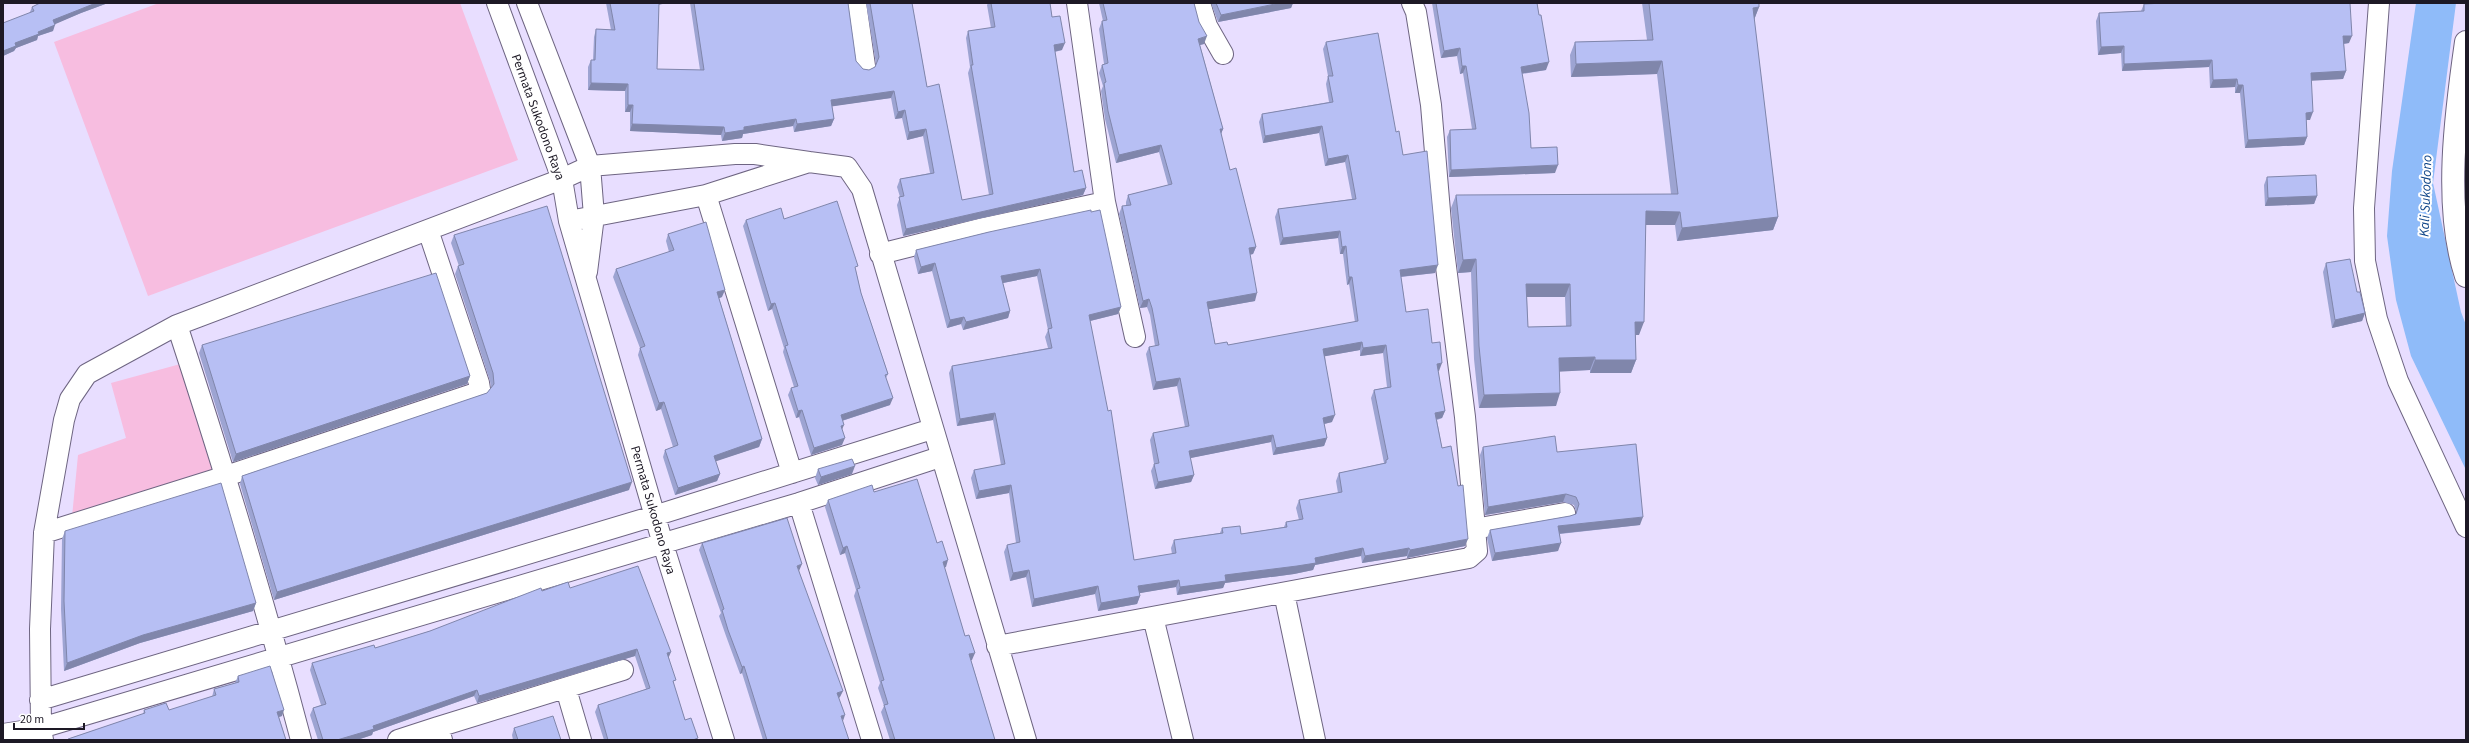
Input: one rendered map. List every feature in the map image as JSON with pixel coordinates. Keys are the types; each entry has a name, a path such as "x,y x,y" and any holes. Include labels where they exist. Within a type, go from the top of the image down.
{"main road":[{"path":"2466,42 2453,180 2460,258 2466,276"}],"street":[{"name":"Permata Sukodono Raya","path":"497,3 562,179 569,222 662,544 724,740"},
{"path":"856,3 865,66"},
{"path":"1077,3 1105,202 1135,337"},
{"path":"1200,3 1207,26 1223,54"},
{"path":"997,646 1469,558 1477,552 1465,417 1442,235 1431,105 1416,12 1412,3"},
{"path":"2379,3 2364,208 2365,261 2377,319 2398,381 2466,527"},
{"name":"Permata Sukodono Raya","path":"530,10 590,166 594,216 586,280"},
{"path":"505,26 530,10"},
{"path":"40,732 40,629 44,533 64,420 70,399 87,374 177,325 562,179 590,166 735,154 755,154 847,167 862,189 940,457 1026,740"},
{"path":"569,222 706,195 809,162"},
{"path":"706,195 792,473"},
{"path":"880,254 984,228 1105,202"},
{"path":"44,533 226,476 476,394 480,389 479,383 428,230"},
{"path":"177,325 226,476 279,656 301,740"},
{"path":"40,700 271,629 654,516 932,429"},
{"path":"4,733 40,732 279,656 799,503 940,457"},
{"path":"799,503 872,740"},
{"path":"1474,530 1564,513"},
{"path":"1284,593 1315,740"},
{"path":"1153,617 1183,740"},
{"path":"398,740 440,734 623,670"},
{"path":"566,689 581,740"}],"shaded area":[{"path":"159,3 460,3 518,160 148,296 54,42"},
{"path":"184,363 216,473 72,517 78,455 126,438 111,383"}],"water":[{"name":"Kali Sukodono","path":"2416,3 2456,3 2433,183 2461,312 2466,325 2466,470 2411,356 2396,300 2387,236 2392,171"}],"building":[{"path":"40,3 96,3 53,20 55,25 38,32 39,34 15,43 16,46 3,51 3,23 34,11 32,7"},
{"path":"610,3 659,3 657,69 704,70 694,3 848,3 856,61 863,69 869,70 875,67 879,57 870,3 912,3 927,87 939,84 962,200 993,194 971,65 973,65 968,31 995,27 991,3 1050,3 1052,17 1060,16 1065,43 1054,45 1074,172 1082,170 1086,188 906,229 899,197 904,196 900,179 934,173 926,129 909,132 905,110 898,112 894,91 831,100 834,119 797,124 796,119 744,127 744,130 725,133 724,127 632,124 633,105 628,105 628,84 591,83 591,60 595,60 596,29 615,30"},
{"path":"1103,3 1194,3 1199,22 1207,36 1198,39 1223,129 1220,129 1230,170 1236,168 1256,247 1249,248 1257,293 1207,302 1215,344 1227,342 1228,345 1358,321 1352,277 1349,277 1346,246 1342,247 1340,231 1283,238 1278,209 1356,199 1348,155 1328,159 1322,126 1265,136 1262,114 1333,102 1328,76 1333,76 1326,42 1378,33 1396,132 1399,131 1403,155 1427,151 1438,265 1400,270 1406,312 1428,309 1432,343 1440,342 1442,363 1437,364 1445,411 1435,413 1442,448 1451,446 1458,486 1463,485 1468,539 1410,550 1409,548 1365,556 1363,548 1315,558 1316,563 1225,575 1226,581 1180,587 1179,580 1138,586 1140,596 1101,603 1098,586 1034,599 1029,570 1013,573 1007,545 1020,542 1011,485 979,491 974,470 1005,464 995,413 960,419 952,366 1052,348 1048,329 1052,328 1040,269 1001,276 1010,311 966,322 964,317 950,320 935,263 921,267 916,250 989,232 1091,210 1091,212 1100,210 1121,307 1089,315 1108,411 1111,410 1134,560 1176,553 1174,540 1223,533 1222,528 1240,526 1241,534 1287,527 1286,522 1303,519 1299,500 1342,492 1339,473 1386,463 1386,460 1388,459 1374,390 1391,387 1386,345 1363,348 1362,342 1323,349 1335,415 1323,418 1327,438 1276,448 1273,435 1189,451 1194,475 1158,482 1154,464 1159,463 1153,433 1189,426 1180,378 1156,382 1149,347 1159,345 1152,308 1149,299 1143,301 1122,206 1131,205 1128,195 1172,184 1161,145 1119,155 1108,111 1104,83 1106,82 1102,65 1108,63 1102,21 1107,20"},
{"path":"1216,3 1280,3 1221,15"},
{"path":"1436,3 1537,3 1539,15 1541,15 1549,62 1521,67 1529,113 1531,148 1557,147 1558,165 1451,170 1450,130 1476,129 1466,66 1462,66 1460,48 1444,51"},
{"path":"1649,3 1759,3 1759,7 1753,8 1778,217 1682,228 1680,212 1646,211 1644,322 1635,322 1636,360 1595,360 1595,357 1559,358 1560,393 1484,395 1479,346 1476,259 1463,260 1456,195 1678,194 1662,61 1576,64 1575,42 1653,40","holes":["1526,284 1570,284 1571,326 1528,327"]},
{"path":"2350,3 2352,36 2343,36 2346,71 2311,73 2313,112 2306,113 2307,137 2248,140 2243,85 2238,85 2237,79 2213,80 2212,60 2124,64 2124,46 2101,47 2099,13 2144,11 2144,4"},
{"path":"2316,175 2317,196 2268,198 2267,177"},
{"path":"837,201 858,266 855,267 861,293 888,374 885,375 893,398 841,415 844,425 841,426 845,438 814,448 802,410 798,411 791,388 798,386 785,346 788,345 775,303 771,304 746,220 781,208 784,219"},
{"path":"547,206 632,482 277,592 242,476 487,393 494,384 493,373 458,266 464,264 454,235"},
{"path":"706,222 725,290 717,292 762,439 714,456 720,474 678,488 665,450 678,445 664,402 659,403 640,348 645,346 616,269 674,250 668,234"},
{"path":"2350,259 2357,292 2360,292 2365,313 2335,320 2326,263"},
{"path":"436,273 470,376 236,454 202,345"},
{"path":"1555,436 1557,452 1636,444 1643,517 1558,526 1561,543 1495,553 1490,530 1570,516 1576,514 1579,504 1576,497 1566,494 1488,507 1483,447"},
{"path":"852,459 855,466 821,477 818,469"},
{"path":"917,479 937,543 942,541 948,560 943,562 965,636 969,635 975,653 969,654 995,740 895,740 884,705 888,704 881,681 884,680 857,589 860,588 847,546 843,548 828,500 872,485 874,492"},
{"path":"221,483 256,603 143,635 67,663 64,601 65,531"},
{"path":"787,518 802,564 797,566 843,691 837,693 845,715 841,716 849,740 767,740 744,666 742,667 728,630 722,610 724,609 702,543"},
{"path":"638,566 671,652 667,653 676,680 673,681 685,720 691,718 698,738 693,740 608,740 598,705 650,688 637,649 479,696 477,690 373,726 374,729 337,740 323,740 313,708 326,704 312,663 374,645 375,648 430,631 541,588 542,591 568,582 570,588"},
{"path":"270,666 284,710 277,712 286,740 68,740 145,713 144,710 166,703 169,710 216,695 214,689 239,682 238,676"},
{"path":"553,716 561,740 518,740 514,728"}]}
